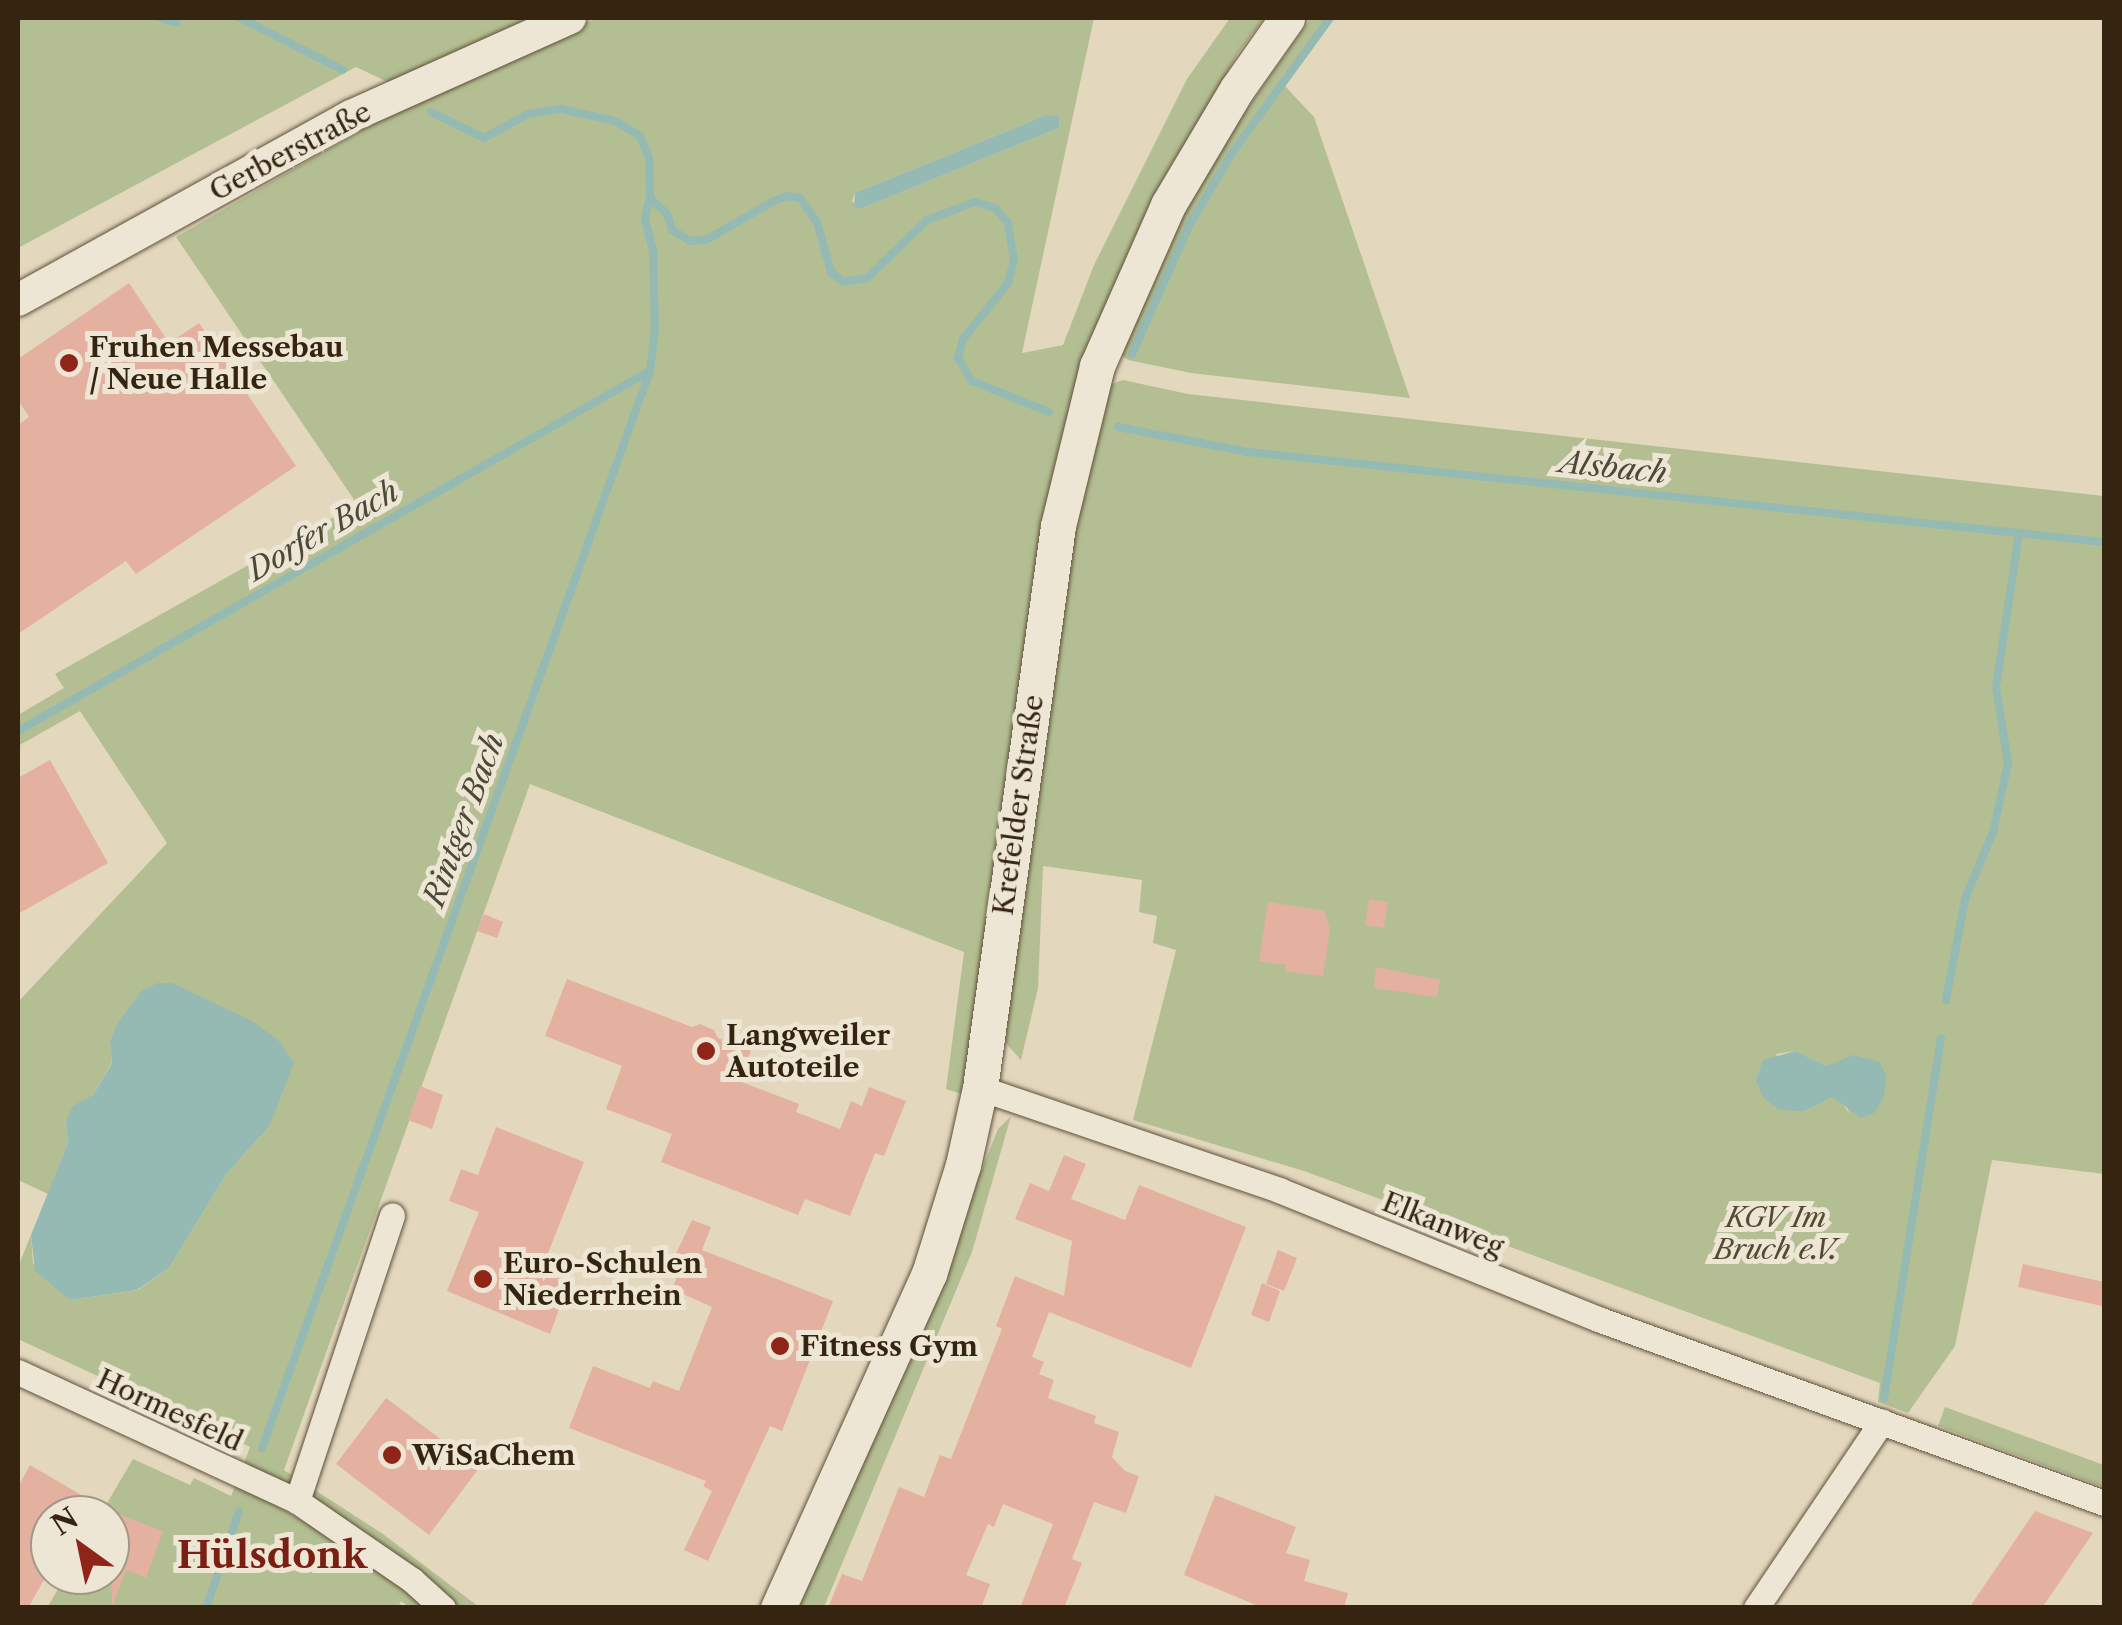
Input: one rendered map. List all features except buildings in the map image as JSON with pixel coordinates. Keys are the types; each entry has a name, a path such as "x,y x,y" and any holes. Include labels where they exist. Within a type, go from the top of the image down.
{"main road":[{"name":"Krefelder Straße","path":"778,1608 929,1274 963,1165 980,1088 1058,526 1097,366 1168,205 1236,89 1287,18"}],"street":[{"name":"Gerberstraße","path":"18,300 351,116 570,18"},
{"name":"Elkanweg","path":"980,1088 1280,1190 1598,1319 2104,1503"},
{"path":"291,1498 392,1215"},
{"name":"Hormesfeld","path":"18,1372 291,1498 412,1580 443,1608"},
{"path":"1756,1608 1882,1421"}],"green space":[{"path":"18,18 531,18 392,84 356,67 18,248"},
{"path":"597,18 1094,18 1022,353 1063,345 1094,265 1187,79 1230,18 1264,18 1238,53 1155,200 1067,427 1032,584 1007,806 962,1094 946,1089 964,952 530,784 284,1470 383,1534 479,1607 459,1607 398,1557 243,1466 250,1447 18,1339 18,1267 31,1235 33,1263 70,1300 138,1290 169,1268 227,1173 269,1127 110,1042 112,1062 93,1095 66,1121 68,1143 48,1194 18,1180 18,1002 167,843 80,711 18,746 18,715 64,688 55,674 357,504 176,237 419,97","holes":["1046,115 1059,128 860,209 852,201 855,193"]},
{"path":"1311,18 1334,18 1284,85 1314,117 1410,398 1191,373 1128,360 1119,353 1179,222 1228,136"},
{"name":"KGV Im Bruch e.V.","path":"1123,380 1188,394 2104,496 2104,1174 1992,1160 1955,1346 1908,1413 1878,1402 1880,1383 1304,1171 1133,1120 1176,950 1153,943 1157,916 1139,912 1142,880 1043,866 1038,988 1021,1060 1002,1039 1048,640 1095,433 1112,384","holes":["1795,1051 1827,1066 1850,1114 1832,1096 1804,1111 1776,1054"]},
{"path":"1011,1116 972,1252 824,1607 792,1608 915,1337 998,1129"},
{"path":"1945,1407 2104,1465 2104,1487 1938,1426"},
{"path":"133,1459 190,1485 194,1478 231,1496 236,1484 335,1540 430,1607 409,1607 401,1601 398,1608 47,1608 54,1595 130,1595 130,1495 112,1495"}],"water":[{"path":"1046,115 1059,116 1059,128 860,209 854,206 855,193"},
{"path":"158,983 172,983 252,1021 278,1040 294,1063 269,1127 227,1173 169,1268 137,1290 70,1300 35,1271 31,1235 68,1143 66,1121 73,1106 93,1095 112,1063 110,1042 117,1024 142,990"},
{"path":"1795,1051 1827,1066 1853,1055 1880,1062 1886,1076 1884,1097 1874,1113 1861,1118 1832,1097 1804,1111 1779,1110 1763,1097 1756,1081 1763,1060"}],"waterway":[{"path":"160,18 176,23"},
{"name":"Alsbach","path":"240,18 343,70"},
{"path":"1132,354 1190,224 1232,153 1330,18"},
{"name":"Alsbach","path":"431,112 484,138 528,114 561,109 615,121 640,136 649,158 650,198 667,214 672,230 690,241 706,240 772,202 786,196 800,198 817,222 831,272 844,282 867,278 927,220 975,202 995,208 1008,223 1014,260 1008,283 963,339 958,358 972,381 1049,412"},
{"name":"Rintger Bach","path":"262,1448 650,371 655,329 653,251 645,219 650,198"},
{"name":"Dorfer Bach","path":"18,731 648,372"},
{"name":"Alsbach","path":"1118,427 1248,452 2104,542"},
{"path":"1946,1000 1965,899 1993,832 2008,763 1996,687 2019,533"},
{"path":"1884,1398 1941,1038"},
{"name":"Rintger Bach","path":"206,1608 239,1511"}],"place":[{"name":"Fruhen Messebau / Neue Halle","path":"69,363"},
{"name":"Langweiler Autoteile","path":"706,1051"},
{"name":"Euro-Schulen Niederrhein","path":"483,1279"},
{"name":"Fitness Gym","path":"780,1346"},
{"name":"WiSaChem","path":"392,1455"}],"district":[{"name":"Hülsdonk","path":"272,1555"}]}
